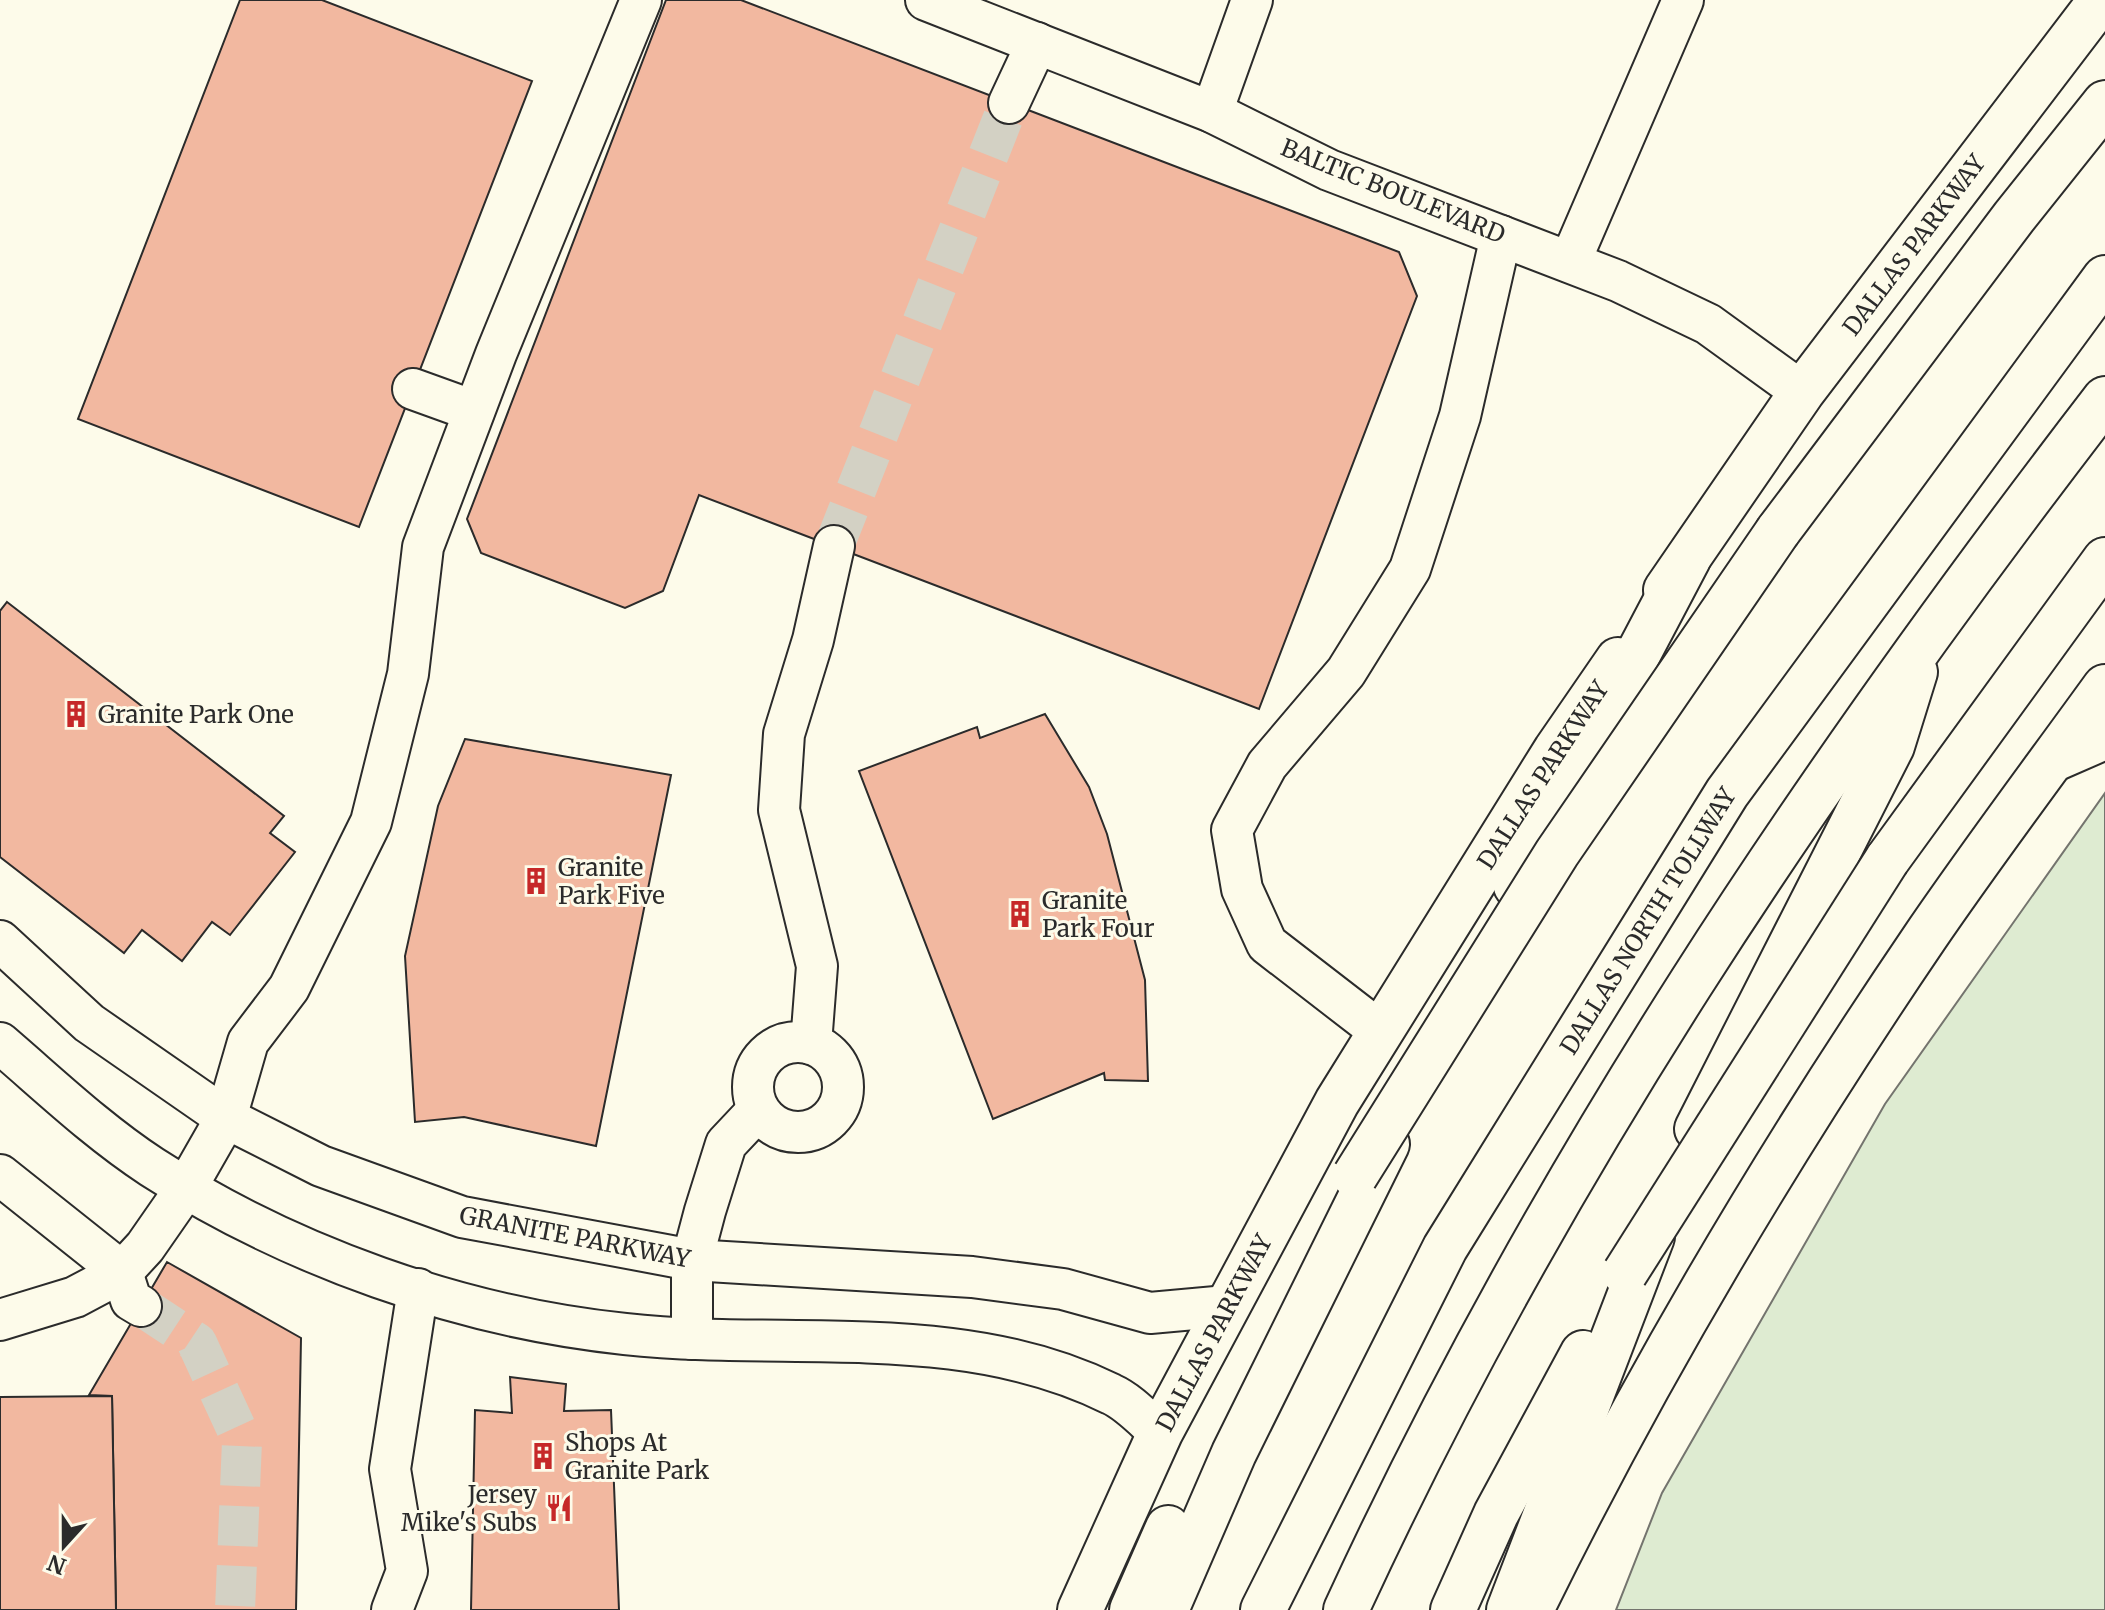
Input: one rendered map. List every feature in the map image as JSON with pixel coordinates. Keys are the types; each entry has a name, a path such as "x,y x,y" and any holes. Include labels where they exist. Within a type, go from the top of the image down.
{"main road":[{"name":"DALLAS PARKWAY","path":"1080,1610 1160,1433 1337,1102 1556,750 1802,392 2101,0"},
{"path":"1132,1610 1197,1464 1355,1176 1557,853 1778,531 2014,217 2105,103"},
{"name":"DALLAS NORTH TOLLWAY","path":"1263,1610 1445,1248 1727,793 2105,278"},
{"path":"1346,1610 1467,1366 1594,1135 1745,894 1928,632 2105,399"},
{"path":"1166,1610 1234,1453 1440,1038 1688,559"},
{"path":"1453,1610 1496,1514 1625,1273 1887,860 2105,560"},
{"path":"1509,1610 1685,1152 1892,746 1928,632"},
{"path":"1531,1610 1650,1386 1771,1178 1926,935 2105,687"},
{"path":"1494,1610 1568,1404 1625,1273"}],"street":[{"path":"0,1320 75,1297 122,1272 145,1247 186,1188 226,1118 248,1042 289,988 371,822 408,674 423,547 474,411 641,0"},
{"name":"BALTIC BOULEVARD","path":"926,0 1212,112 1329,170 1618,281 1708,324 1802,392"},
{"path":"1212,112 1252,0"},
{"path":"1570,262 1683,0"},
{"path":"1009,103 1037,43"},
{"path":"1381,1032 1267,944 1242,889 1232,830 1267,765 1346,672 1410,569 1460,416 1501,236"},
{"path":"413,389 474,411"},
{"path":"811,1044 817,966 779,810 784,734 813,640 834,546"},
{"path":"2050,763 2105,739"},
{"name":"GRANITE PARKWAY","path":"0,941 89,1023 226,1118 321,1166 462,1217 692,1260 972,1277 1063,1289 1150,1313 1227,1306"},
{"path":"0,1043 104,1132 186,1188 271,1234 343,1265 418,1289 546,1323 692,1339 915,1342 1047,1369 1113,1395 1160,1433"},
{"path":"811,1044 834,1060 841,1073 841,1101 825,1124 798,1132 782,1130 758,1110 753,1079 758,1065 781,1045 811,1044"},
{"path":"692,1339 692,1260 726,1144 758,1110"},
{"path":"0,1175 122,1272 131,1300 141,1306"},
{"path":"392,1610 407,1571 390,1469 418,1289"}],"green space":[{"path":"2105,793 2105,1610 1616,1610 1662,1493 1885,1104"}],"building":[{"path":"240,0 322,0 532,81 359,527 78,419"},
{"path":"666,0 741,0 1399,252 1417,296 1259,709 699,495 663,591 625,608 481,553 467,519"},
{"name":"Granite Park One","path":"7,602 284,816 270,833 295,852 230,935 212,922 182,961 142,930 124,953 0,857 0,611"},
{"name":"Granite Park Four","path":"1045,714 1089,787 1107,834 1145,980 1148,1081 1105,1080 1104,1073 993,1119 859,771 977,727 980,738"},
{"name":"Granite Park Five","path":"465,739 671,775 596,1146 464,1117 415,1122 405,956 438,806"},
{"path":"167,1262 301,1338 296,1610 116,1610 112,1396 89,1395"},
{"name":"Shops At Granite Park","path":"510,1377 566,1384 564,1411 611,1410 619,1610 471,1610 475,1410 512,1413"},
{"path":"112,1396 116,1610 0,1610 0,1397"}],"tunnel":[{"path":"834,546 1009,103"},
{"path":"141,1306 197,1343 242,1441 235,1610"}],"place":[{"name":"Granite Park One","path":"76,714"},
{"name":"Granite Park Five","path":"536,881"},
{"name":"Granite Park Four","path":"1020,914"},
{"name":"Shops At Granite Park","path":"543,1456"},
{"name":"Jersey Mike's Subs","path":"559,1508"}]}
